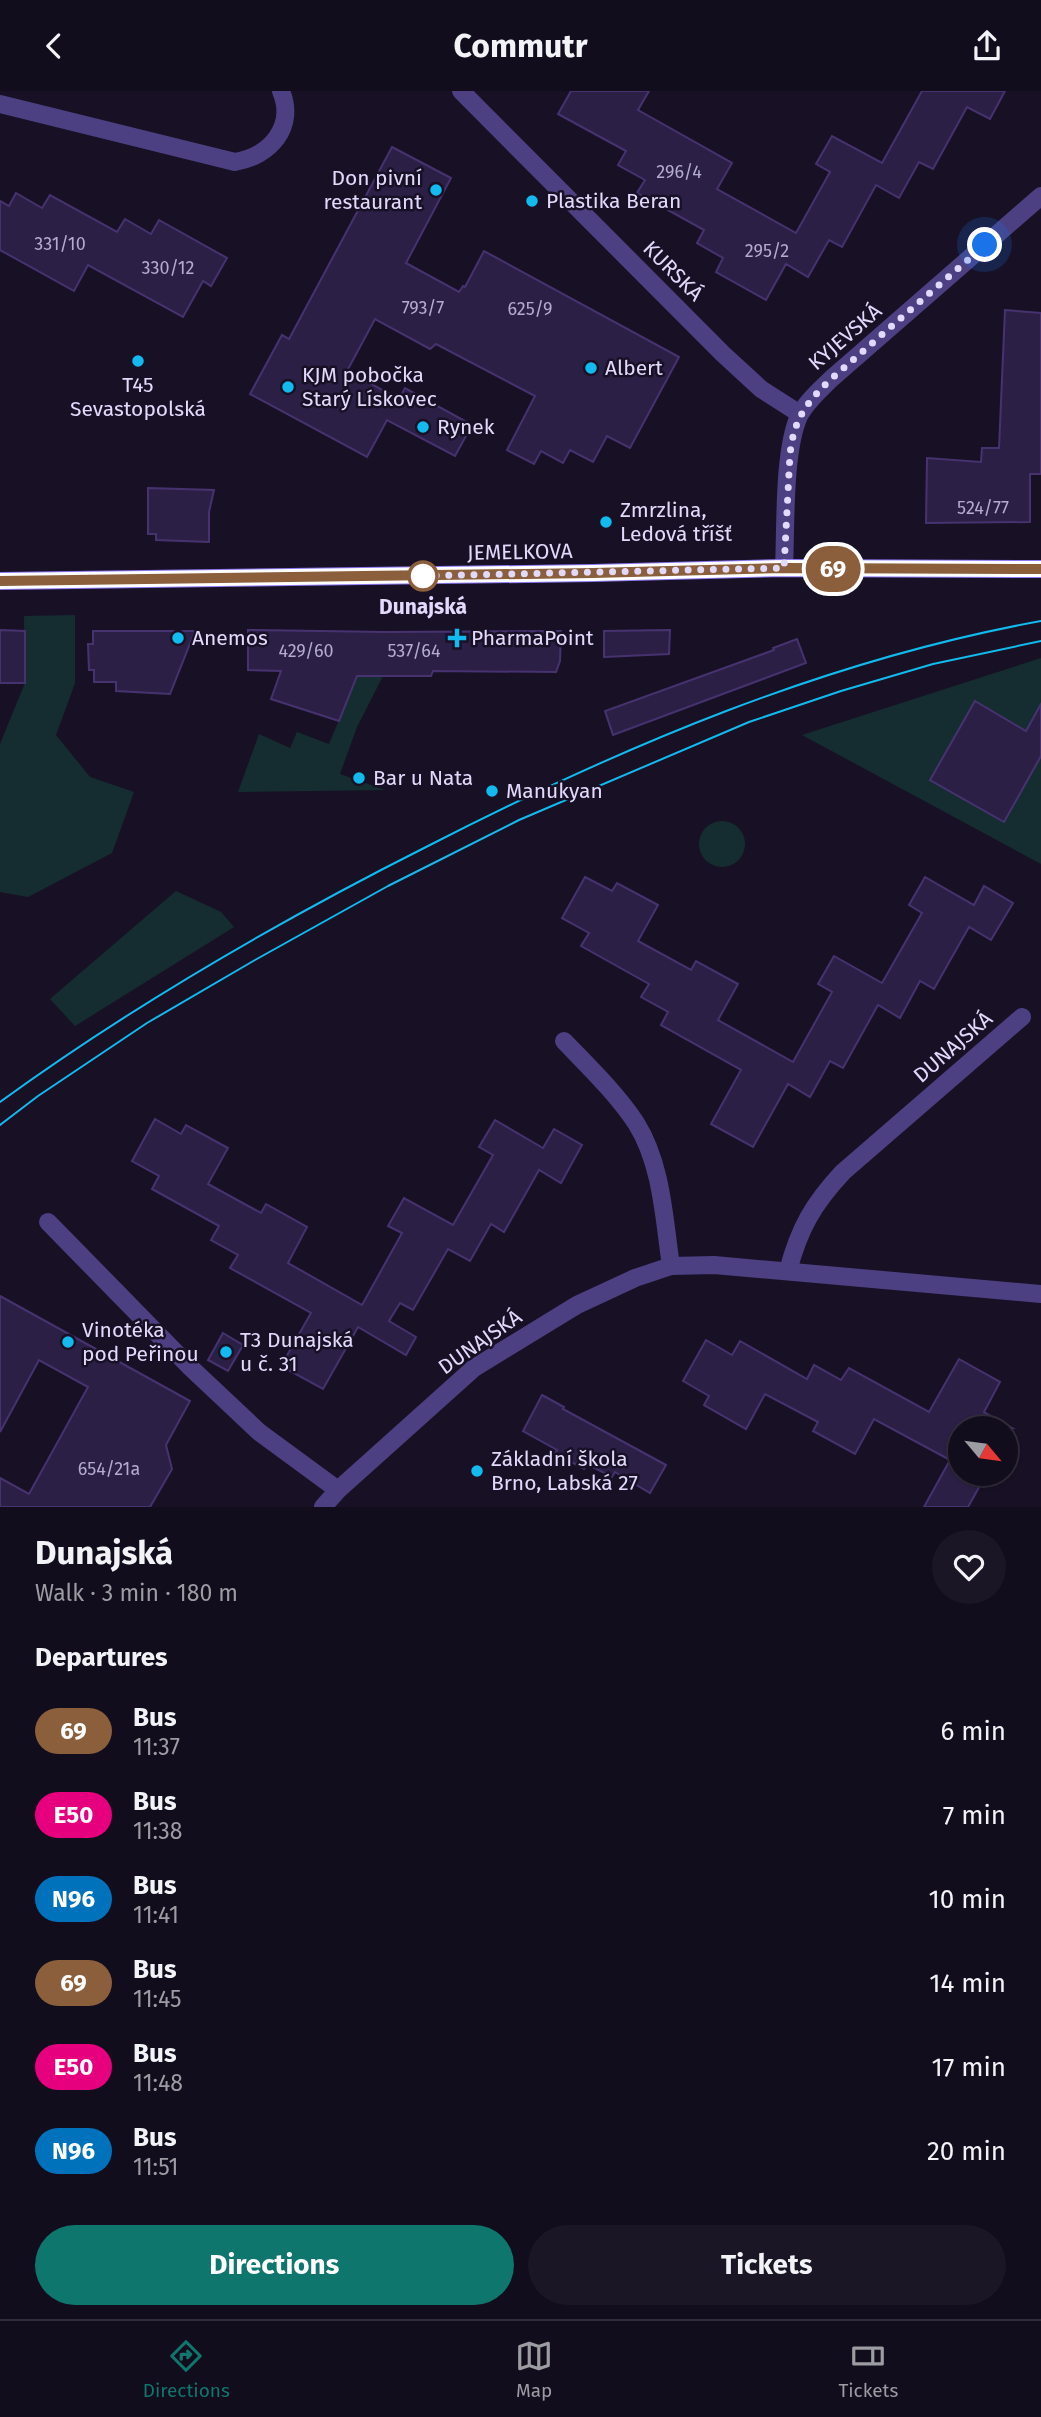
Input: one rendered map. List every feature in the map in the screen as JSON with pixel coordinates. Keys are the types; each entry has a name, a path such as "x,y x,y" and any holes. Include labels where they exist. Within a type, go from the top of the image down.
{"street":[{"path":"0,104 235,162 248,160 262,153 275,141 283,127 286,107 281,91"},
{"name":"KURSKÁ","path":"461,91 723,354 761,389 800,414"},
{"name":"KYJEVSKÁ","path":"784,568 792,436 800,414 813,396 831,379 1041,196"},
{"name":"JEMELKOVA","path":"0,581 784,568 1041,569"},
{"name":"DUNAJSKÁ","path":"788,1271 803,1225 826,1191 844,1172 1022,1017"},
{"path":"564,1041 620,1101 637,1125 649,1149 656,1174 671,1266"},
{"path":"48,1222 190,1367 260,1432 338,1490"},
{"name":"DUNAJSKÁ","path":"323,1507 338,1490 474,1368 577,1305 635,1277 671,1266 714,1265 1041,1294"}],"green space":[{"path":"75,615 75,683 56,735 90,777 134,792 112,853 28,897 0,892 0,744 25,683 24,616"},
{"path":"1041,658 1041,864 802,735"},
{"path":"360,670 385,672 357,727 340,774 385,790 238,792 259,734 290,748 297,732 329,744"},
{"path":"722,821 738,828 745,844 738,860 722,867 706,860 699,844 706,828"},
{"path":"176,891 221,912 234,927 75,1026 50,999"}],"building":[{"path":"571,91 649,91 638,110 732,163 717,189 796,233 830,172 816,164 832,136 882,163 922,91 1005,91 990,119 967,107 933,169 919,162 899,198 876,185 842,247 829,240 808,277 786,264 766,300 716,272 723,258 697,243 704,230 637,193 645,180 618,165 626,151 558,114"},
{"path":"392,147 451,178 406,263 459,292 465,287 484,251 679,357 630,448 607,436 593,462 570,450 563,463 541,451 534,464 507,450 535,396 436,344 430,349 375,319 347,371 399,399 405,388 472,425 455,456 387,420 367,457 250,394 282,335 289,339"},
{"path":"16,193 42,208 50,195 117,232 125,219 151,234 159,220 227,258 211,286 203,281 183,317 88,265 74,291 0,250 0,201 9,206"},
{"path":"1005,310 1041,313 1041,474 1030,474 1030,522 926,523 927,458 981,462 982,448 999,448"},
{"path":"148,488 214,490 209,512 209,542 156,540 156,534 148,534"},
{"path":"0,630 25,631 25,683 0,683"},
{"path":"248,630 561,631 560,661 556,672 433,671 431,676 357,676 339,721 271,699 281,671 248,670"},
{"path":"670,630 669,654 604,657 604,631"},
{"path":"93,631 195,631 170,694 116,691 116,682 94,682 94,670 89,670 88,644 93,644"},
{"path":"797,639 806,663 613,735 605,711 774,650 773,648"},
{"path":"975,701 1026,731 1041,704 1041,756 1004,822 930,780"},
{"path":"585,877 612,891 617,883 658,905 638,941 691,970 696,961 738,984 718,1020 793,1062 832,992 818,984 834,956 882,983 922,913 909,905 925,877 974,905 984,886 1013,903 991,940 969,927 934,989 920,981 900,1018 878,1005 843,1068 830,1061 810,1097 788,1084 753,1147 711,1124 741,1070 661,1025 668,1012 641,997 649,984 581,946 589,933 562,918"},
{"path":"155,1119 181,1134 186,1125 228,1148 208,1184 261,1213 266,1204 307,1227 288,1263 362,1305 402,1233 388,1226 404,1198 453,1225 493,1155 479,1147 495,1120 543,1148 554,1129 582,1145 561,1183 539,1170 504,1232 491,1224 470,1261 448,1249 413,1310 400,1303 389,1321 416,1337 406,1355 358,1327 323,1389 281,1366 311,1313 230,1268 238,1255 211,1240 219,1226 152,1189 159,1176 132,1161"},
{"path":"0,1296 190,1401 166,1445 172,1469 150,1507 0,1507 0,1478 29,1494 88,1387 39,1360 0,1432"},
{"name":"T3 Dunajská u č. 31","path":"223,1333 243,1345 228,1371 208,1360"},
{"path":"706,1340 732,1355 740,1341 807,1379 814,1365 841,1380 849,1368 929,1412 959,1359 1000,1382 984,1412 991,1416 948,1416 948,1459 874,1419 855,1454 813,1431 818,1422 765,1394 746,1429 704,1405 709,1396 683,1381"},
{"path":"542,1395 666,1465 650,1493 615,1472 612,1477 587,1464 584,1469 523,1431"},
{"path":"948,1464 948,1486 980,1486 968,1507 924,1507"}],"tram line":[{"path":"0,1102 103,1031 263,934 428,846 575,775 726,711 803,683 961,638 1041,621"},
{"path":"0,1125 38,1096 147,1023 388,886 519,820 749,722 933,664 1041,641"}],"bus line":[{"name":"69","path":"0,581 784,568 1041,569"}],"place":[{"name":"Don pivní restaurant","path":"436,190"},
{"name":"Plastika Beran","path":"532,201"},
{"name":"T45 Sevastopolská","path":"138,361"},
{"name":"Albert","path":"591,368"},
{"name":"KJM pobočka Starý Lískovec","path":"288,387"},
{"name":"Rynek","path":"423,427"},
{"name":"Zmrzlina, Ledová tříšť","path":"606,522"},
{"name":"Dunajská","path":"423,576"},
{"name":"Anemos","path":"178,638"},
{"name":"PharmaPoint","path":"457,638"},
{"name":"Bar u Nata","path":"359,778"},
{"name":"Manukyan","path":"492,791"},
{"name":"Vinotéka pod Peřinou","path":"68,1342"},
{"name":"T3 Dunajská u č. 31","path":"226,1352"},
{"name":"Základní škola Brno, Labská 27","path":"477,1471"}],"route":[{"path":"423,576 417,576 784,568 790,454 792,436 800,414 813,396 831,379 985,245"}]}
